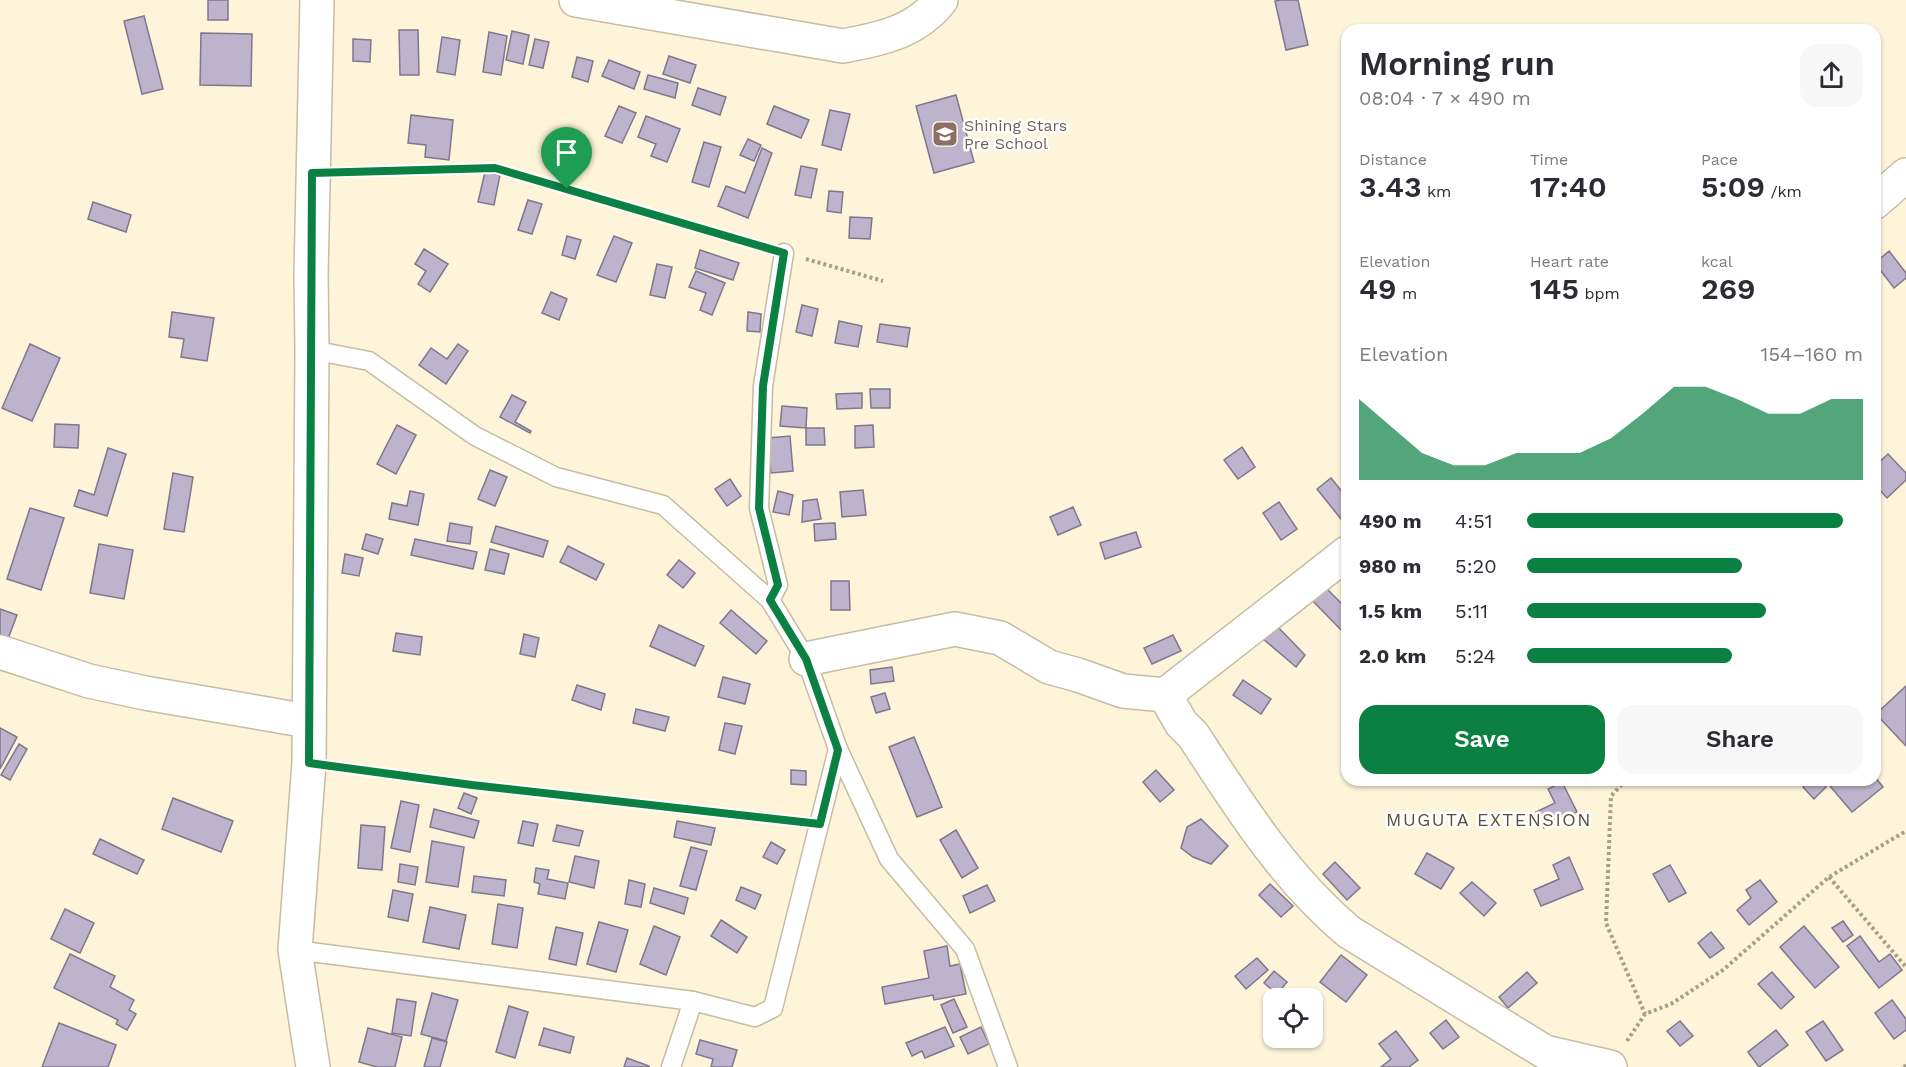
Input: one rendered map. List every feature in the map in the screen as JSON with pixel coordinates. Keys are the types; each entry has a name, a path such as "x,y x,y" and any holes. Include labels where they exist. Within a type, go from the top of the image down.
{"street":[{"path":"313,1067 295,950 309,763 312,173 317,0"},
{"path":"576,0 843,46 876,40 911,28 941,0"},
{"path":"1881,197 1906,175"},
{"path":"806,659 955,629 1000,638 1049,667 1123,691 1165,695 1341,558"},
{"path":"0,652 89,681 308,721"},
{"path":"1165,695 1181,723 1193,735 1262,839 1295,880 1331,917 1349,932 1545,1052 1610,1067"}],"lane":[{"path":"770,600 778,585 759,508 763,397 784,253"},
{"path":"312,350 369,361 475,436 556,477 663,505 770,600 806,659 838,750 889,859 965,949 1008,1067"},
{"path":"295,950 693,1002 754,1017 773,1008 838,750"},
{"path":"671,1067 693,1002"}],"path":[{"path":"312,173 495,168 883,281"},
{"path":"309,763 472,785 820,824"},
{"path":"1620,786 1611,796 1606,923 1645,1014"},
{"path":"1610,1067 1645,1014 1671,1004 1723,970 1829,877 1906,831"},
{"path":"1829,877 1906,967"}],"building":[{"path":"208,0 228,0 228,20 208,20"},
{"path":"1298,0 1308,45 1286,50 1275,1"},
{"path":"144,16 163,89 142,94 124,21"},
{"path":"399,30 418,30 419,75 400,75"},
{"path":"512,31 529,35 523,64 506,60"},
{"path":"489,32 507,36 501,75 483,72"},
{"path":"201,33 252,34 251,86 200,85"},
{"path":"442,37 460,40 455,75 437,72"},
{"path":"353,39 371,40 370,62 353,61"},
{"path":"535,39 549,42 543,68 529,65"},
{"path":"669,56 696,65 690,83 663,74"},
{"path":"577,57 593,61 588,82 572,77"},
{"path":"609,60 640,72 634,89 602,76"},
{"path":"648,75 678,83 675,98 644,89"},
{"path":"698,88 726,97 720,115 692,105"},
{"name":"Shining Stars Pre School","path":"956,95 974,162 934,173 916,106"},
{"path":"619,106 636,113 622,143 605,136"},
{"path":"774,106 809,120 801,138 767,124"},
{"path":"830,110 850,114 841,150 822,145"},
{"path":"411,115 453,120 449,160 425,157 426,145 408,143"},
{"path":"646,116 680,129 667,162 651,156 656,144 638,137"},
{"path":"748,139 761,145 754,161 740,155"},
{"path":"704,142 721,147 709,187 692,182"},
{"path":"762,148 772,153 748,218 718,206 726,186 745,193"},
{"path":"801,166 817,169 811,198 795,195"},
{"path":"485,172 500,175 494,205 478,202"},
{"path":"829,191 843,192 841,213 827,211"},
{"path":"528,200 542,204 532,234 518,230"},
{"path":"93,202 131,215 126,232 88,219"},
{"path":"850,217 872,218 870,239 849,238"},
{"path":"567,236 581,240 575,259 562,255"},
{"path":"614,236 632,243 616,282 597,275"},
{"path":"424,249 448,264 430,292 418,284 426,271 415,264"},
{"path":"700,250 739,263 733,280 695,268"},
{"path":"1889,251 1906,273 1906,278 1894,288 1881,271 1881,258"},
{"path":"657,264 672,267 665,298 650,295"},
{"path":"696,271 725,283 712,315 700,310 706,293 689,287"},
{"path":"551,292 567,299 559,320 542,313"},
{"path":"802,305 818,309 812,336 796,332"},
{"path":"172,312 214,318 207,361 181,357 184,339 169,337"},
{"path":"748,312 761,314 760,332 747,331"},
{"path":"839,321 862,326 858,347 835,343"},
{"path":"880,324 910,328 907,347 877,342"},
{"path":"30,344 60,358 32,421 2,408"},
{"path":"458,344 468,351 446,384 419,365 431,348 447,359"},
{"path":"870,389 890,389 890,408 871,408"},
{"path":"862,393 862,408 837,409 836,394"},
{"path":"512,395 526,402 515,422 531,431 530,433 500,417"},
{"path":"782,406 807,408 806,428 780,426"},
{"path":"55,424 79,425 78,448 54,447"},
{"path":"397,425 416,435 396,474 377,464"},
{"path":"873,425 874,447 855,448 855,426"},
{"path":"806,428 824,428 825,445 806,445"},
{"path":"790,436 793,471 771,473 768,438"},
{"path":"1242,447 1255,467 1238,479 1224,460"},
{"path":"108,448 126,454 107,516 74,506 79,490 94,495"},
{"path":"1888,454 1906,473 1906,480 1887,498 1881,492 1881,460"},
{"path":"490,470 507,477 495,506 478,499"},
{"path":"173,473 193,477 184,532 164,529"},
{"path":"1331,478 1341,490 1341,519 1317,489"},
{"path":"730,479 741,496 727,506 715,489"},
{"path":"863,490 866,515 842,517 840,492"},
{"path":"410,491 424,494 418,525 389,519 392,503 407,506"},
{"path":"778,491 793,495 789,515 773,512"},
{"path":"817,499 821,519 802,522 803,501"},
{"path":"1279,502 1297,529 1281,540 1263,513"},
{"path":"1073,507 1081,525 1058,535 1050,517"},
{"path":"30,508 64,518 41,590 7,579"},
{"path":"450,523 472,527 470,544 447,541"},
{"path":"835,523 836,539 815,541 814,524"},
{"path":"496,526 548,541 543,557 491,542"},
{"path":"1136,532 1141,547 1105,559 1100,543"},
{"path":"366,534 383,539 378,554 362,549"},
{"path":"415,539 477,552 473,569 411,555"},
{"path":"99,544 133,550 124,599 90,593"},
{"path":"568,546 604,564 596,580 560,562"},
{"path":"490,549 509,554 504,574 485,570"},
{"path":"345,554 363,558 359,576 342,573"},
{"path":"679,560 695,573 683,588 667,575"},
{"path":"831,581 849,581 850,610 831,610"},
{"path":"1324,586 1341,603 1341,630 1311,599"},
{"path":"0,609 17,615 3,652 0,650"},
{"path":"731,610 767,641 756,654 720,623"},
{"path":"659,625 704,646 695,666 650,646"},
{"path":"1276,625 1305,655 1296,667 1262,638"},
{"path":"396,633 422,637 420,655 393,651"},
{"path":"524,634 539,638 535,657 520,654"},
{"path":"1173,635 1181,651 1152,664 1144,648"},
{"path":"892,667 894,681 871,684 870,670"},
{"path":"723,677 750,684 745,704 718,697"},
{"path":"1243,680 1271,699 1261,714 1233,695"},
{"path":"577,685 605,694 601,710 572,700"},
{"path":"1906,686 1906,746 1881,719 1881,709"},
{"path":"885,693 890,709 876,713 871,697"},
{"path":"636,709 669,717 665,731 633,723"},
{"path":"725,723 742,726 735,754 719,750"},
{"path":"0,728 17,737 0,769"},
{"path":"914,737 942,807 917,817 889,747"},
{"path":"19,744 27,749 10,780 1,775"},
{"path":"791,770 806,771 806,785 791,784"},
{"path":"1156,770 1174,790 1160,802 1143,782"},
{"path":"1881,784 1883,787 1852,812 1830,786"},
{"path":"1554,786 1564,786 1577,812 1544,828 1536,812 1555,803 1548,789"},
{"path":"1825,786 1826,787 1814,799 1803,787"},
{"path":"464,793 477,798 471,814 458,808"},
{"path":"173,798 233,821 221,852 162,829"},
{"path":"401,801 419,805 410,852 391,848"},
{"path":"434,809 479,821 474,838 430,827"},
{"path":"1201,819 1228,846 1211,864 1193,857 1181,848 1187,827"},
{"path":"523,821 538,824 533,846 518,843"},
{"path":"677,821 715,828 711,845 674,837"},
{"path":"361,825 385,827 382,870 358,868"},
{"path":"557,825 583,831 579,846 553,841"},
{"path":"956,830 978,868 962,878 940,840"},
{"path":"100,839 144,860 137,874 93,854"},
{"path":"432,841 464,847 458,887 426,882"},
{"path":"771,842 785,850 777,864 763,857"},
{"path":"691,847 707,851 696,890 680,886"},
{"path":"1427,853 1454,868 1441,889 1415,874"},
{"path":"575,856 599,861 594,888 569,882"},
{"path":"1569,857 1583,889 1541,906 1534,890 1559,879 1553,865"},
{"path":"1335,862 1360,888 1347,900 1323,874"},
{"path":"400,864 418,867 415,885 398,882"},
{"path":"1670,865 1686,893 1669,902 1653,874"},
{"path":"536,868 549,870 547,879 568,883 565,899 538,894 540,884 534,882"},
{"path":"474,876 506,880 504,896 472,892"},
{"path":"629,880 645,884 641,907 625,904"},
{"path":"1760,880 1777,902 1749,925 1737,910 1751,898 1746,890"},
{"path":"1472,882 1496,903 1484,916 1460,893"},
{"path":"1270,884 1293,906 1281,917 1259,895"},
{"path":"987,885 995,901 970,913 963,896"},
{"path":"741,887 761,895 755,909 736,900"},
{"path":"654,888 688,898 684,914 650,903"},
{"path":"393,890 413,894 408,921 388,917"},
{"path":"498,904 523,908 517,948 492,944"},
{"path":"430,907 466,915 459,949 423,942"},
{"path":"65,909 94,923 80,953 51,939"},
{"path":"721,920 747,937 737,953 711,936"},
{"path":"1843,921 1853,935 1843,942 1832,928"},
{"path":"599,922 628,930 616,972 587,964"},
{"path":"654,926 680,937 666,975 640,964"},
{"path":"1804,926 1839,967 1815,988 1780,947"},
{"path":"556,927 583,933 576,965 549,959"},
{"path":"1711,932 1724,948 1710,958 1698,943"},
{"path":"1860,936 1879,962 1890,954 1902,970 1879,988 1847,946"},
{"path":"947,946 950,966 960,964 966,994 934,1000 933,995 885,1004 882,987 929,978 924,951"},
{"path":"70,954 115,976 110,987 134,1000 129,1010 136,1014 127,1030 116,1024 118,1020 54,988"},
{"path":"1341,955 1367,975 1346,1002 1320,982"},
{"path":"1257,958 1268,970 1246,989 1235,976"},
{"path":"1274,971 1287,982 1282,988 1270,988 1264,983"},
{"path":"1527,972 1537,983 1508,1008 1499,997"},
{"path":"1772,972 1794,997 1781,1009 1758,984"},
{"path":"432,993 458,1000 446,1041 421,1034"},
{"path":"397,999 416,1002 411,1036 392,1033"},
{"path":"954,999 967,1027 953,1033 941,1005"},
{"path":"1892,1000 1906,1019 1906,1030 1894,1039 1875,1013"},
{"path":"509,1006 528,1012 515,1058 496,1052"},
{"path":"1446,1020 1459,1037 1443,1049 1430,1033"},
{"path":"1680,1021 1693,1036 1680,1046 1667,1031"},
{"path":"1823,1021 1843,1050 1826,1061 1806,1032"},
{"path":"59,1023 116,1045 108,1067 42,1067"},
{"path":"945,1027 954,1046 925,1058 922,1051 912,1056 906,1043"},
{"path":"981,1027 989,1044 968,1054 960,1037"},
{"path":"368,1028 402,1037 395,1067 377,1067 359,1062"},
{"path":"544,1028 574,1037 570,1053 539,1045"},
{"path":"1776,1030 1788,1045 1759,1067 1748,1052"},
{"path":"1396,1031 1418,1060 1409,1067 1381,1067 1391,1059 1379,1044"},
{"path":"432,1038 447,1042 440,1067 424,1067"},
{"path":"700,1040 737,1050 732,1067 711,1067 713,1059 696,1054"},
{"path":"627,1058 649,1066 649,1067 624,1067"}],"place":[{"name":"Shining Stars Pre School","path":"945,134"}],"district":[{"name":"MUGUTA EXTENSION","path":"1489,819"}],"route":[{"path":"495,168 567,189 784,253 763,386 759,508 778,585 770,600 806,659 838,750 820,824 472,785 309,763 312,173 495,168"}]}
